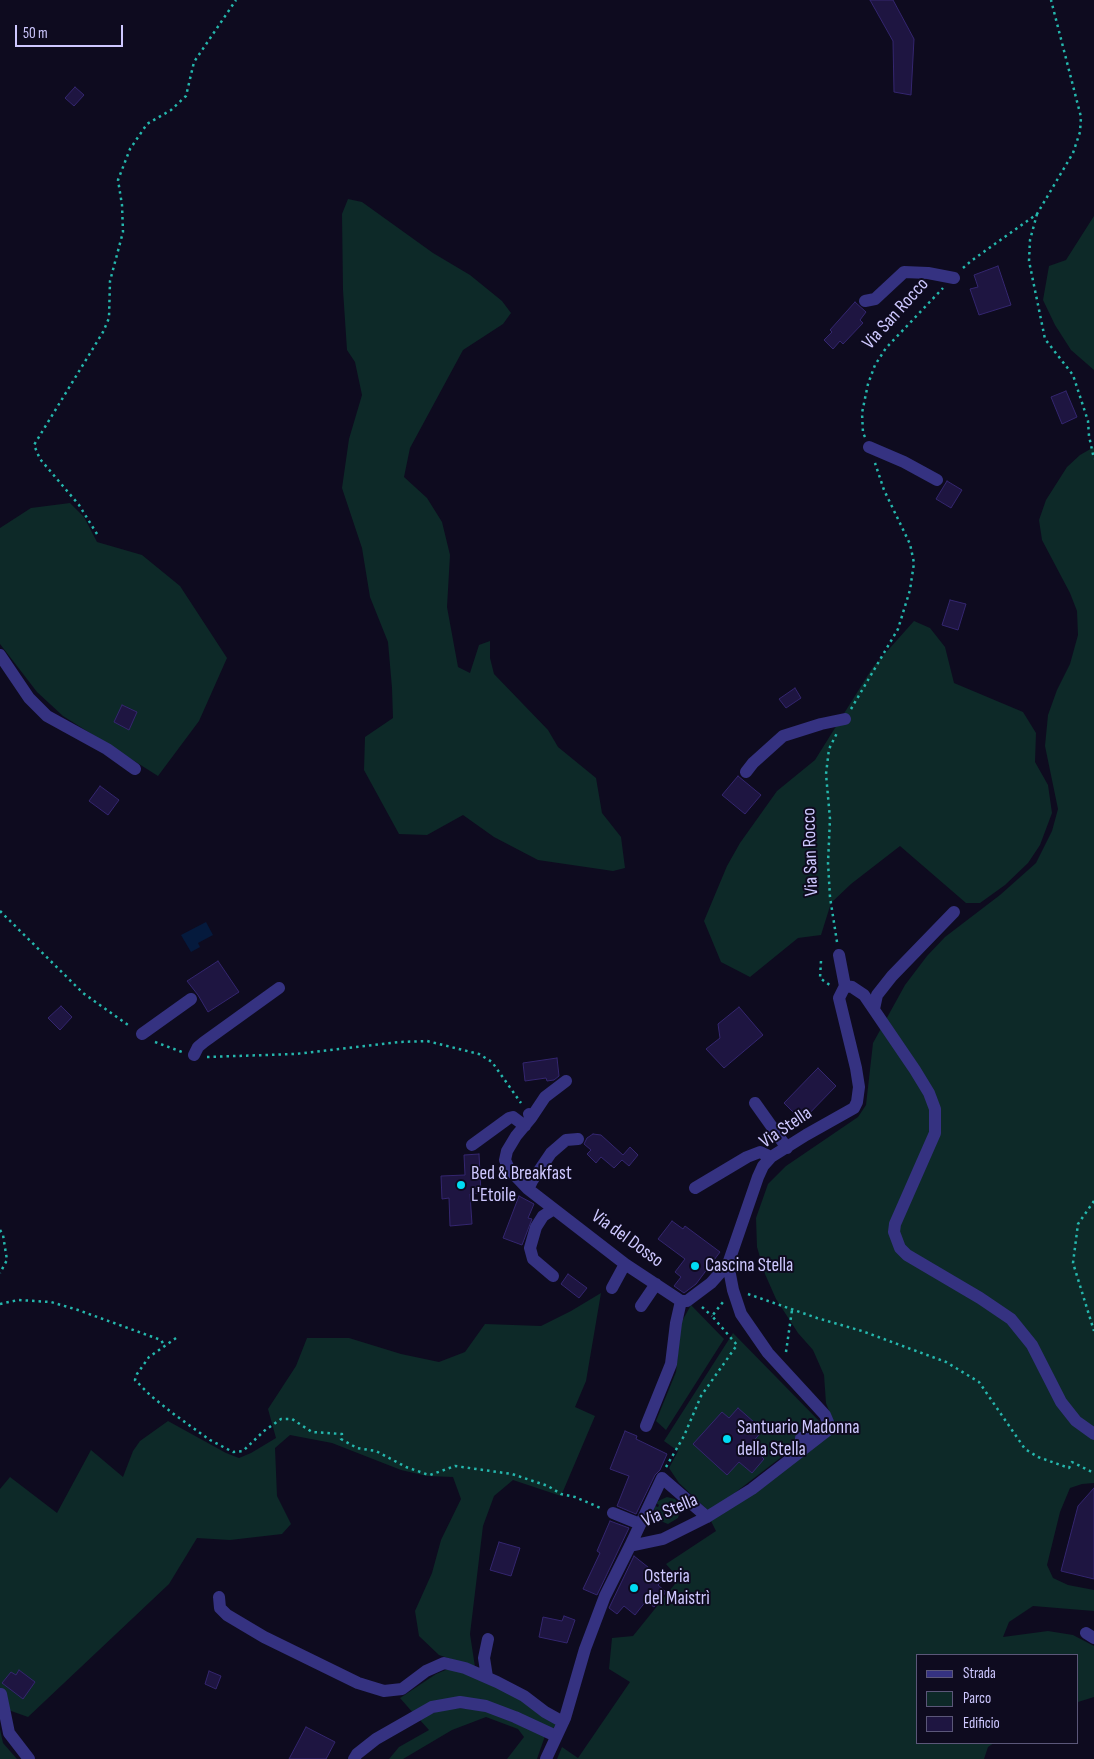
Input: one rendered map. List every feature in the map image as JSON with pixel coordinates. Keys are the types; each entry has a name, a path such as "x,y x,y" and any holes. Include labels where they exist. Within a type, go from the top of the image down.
{"street":[{"path":"865,301 876,299 904,272 928,273 954,278"},
{"path":"869,447 904,462 938,480"},
{"path":"0,655 29,698 47,716 107,749 135,769"},
{"path":"746,772 753,763 783,736 846,717"},
{"path":"874,1009 876,995 954,912"},
{"path":"839,955 845,986 852,987 864,995 915,1070 929,1093 935,1109 935,1133 895,1224 894,1232 900,1248 907,1255 980,1298 1011,1319 1032,1345 1061,1402 1076,1421 1094,1434"},
{"name":"Via Stella","path":"546,1759 563,1722 605,1596 630,1546 663,1539 707,1517 752,1489 826,1431 829,1425 825,1415 768,1353 750,1329 741,1314 733,1290 728,1264 763,1166 771,1157 854,1108 857,1102 859,1087 856,1068 840,998 845,986"},
{"path":"194,1054 204,1042 279,988"},
{"path":"142,1034 191,1000"},
{"path":"472,1144 508,1118 528,1119 545,1097 566,1081"},
{"path":"755,1103 787,1148"},
{"name":"Via del Dosso","path":"528,1119 507,1151 505,1160 509,1169 528,1189 625,1264 681,1301"},
{"path":"528,1189 551,1153 566,1140 578,1139"},
{"path":"694,1188 752,1155 760,1152 771,1157"},
{"path":"553,1276 533,1258 530,1248 536,1228 543,1216 554,1209"},
{"path":"612,1288 625,1264"},
{"path":"646,1426 671,1364 681,1301 687,1301 711,1283 728,1264"},
{"path":"641,1306 656,1284"},
{"path":"801,1438 826,1431"},
{"path":"630,1546 662,1478 707,1517"},
{"path":"608,1511 640,1524"},
{"path":"219,1597 220,1608 227,1615 264,1637 349,1679 384,1691 402,1689 426,1671 444,1663 465,1668 487,1677 524,1696 545,1712 563,1722"},
{"path":"487,1677 484,1658 488,1639"},
{"path":"1,1694 10,1732 29,1759"},
{"path":"354,1759 376,1739 432,1707 460,1702 486,1706 556,1736"}],"path":[{"path":"96,534 79,505 40,459 34,445 103,332 109,318 110,281 123,232 122,205 118,180 130,149 147,124 172,110 186,96 194,62 236,0"},
{"name":"Via San Rocco","path":"839,955 828,872 830,819 826,774 829,748 898,628 910,590 914,563 910,544 884,490 863,432 862,413 868,384 875,365 886,348 971,260 1038,214 1073,152 1080,132 1081,117 1051,0"},
{"path":"1038,214 1030,240 1030,261 1045,339 1073,375 1088,421 1094,459"},
{"path":"0,911 83,993 156,1042 207,1057 295,1054 400,1042 427,1041 479,1054 492,1062 528,1119"},
{"path":"820,978 821,961"},
{"path":"1094,1201 1078,1224 1073,1263 1094,1330"},
{"path":"0,1230 3,1235 6,1260 0,1273"},
{"path":"665,1468 684,1436 701,1396 737,1345 712,1316 733,1290 752,1294 792,1310 862,1331 946,1362 979,1382 1025,1449 1069,1468 1072,1462 1094,1473"},
{"path":"0,1304 18,1300 51,1302 161,1340 165,1345"},
{"path":"785,1371 786,1348 792,1310"},
{"path":"176,1338 149,1357 135,1380 151,1396 175,1415 210,1440 233,1452 243,1450 281,1419 292,1419 312,1432 342,1434 341,1439 356,1448 376,1451 406,1467 426,1474 430,1475 455,1466 512,1474 548,1486 561,1494 575,1497 608,1511"}],"green space":[{"path":"348,199 362,202 433,253 470,275 502,301 511,313 503,324 463,350 410,448 404,477 427,498 442,522 450,555 447,607 458,667 470,673 479,645 490,641 490,658 494,674 548,730 558,747 596,778 602,813 621,837 625,868 613,871 538,860 494,837 463,815 427,835 399,834 364,770 365,737 393,718 388,642 370,597 362,548 342,488 349,439 362,395 355,362 347,350 343,290 342,214"},
{"path":"1094,216 1094,370 1071,350 1055,325 1043,300 1049,266 1066,260"},
{"path":"1094,447 1094,1483 1070,1488 1060,1512 1047,1565 1053,1578 1068,1585 1094,1590 1094,1611 1033,1606 1009,1622 1003,1637 1048,1631 1073,1635 1094,1646 1094,1697 1079,1702 1079,1654 916,1654 916,1744 992,1744 988,1747 984,1759 557,1759 562,1747 578,1758 630,1682 609,1669 612,1638 633,1636 679,1579 666,1564 716,1531 710,1519 764,1484 836,1429 826,1403 824,1375 813,1350 798,1333 776,1299 765,1274 757,1247 756,1218 768,1184 786,1166 858,1117 866,1105 873,1043 905,985 927,956 945,937 1000,895 1036,863 1052,831 1058,809 1045,746 1048,715 1057,690 1070,664 1078,635 1077,611 1070,593 1042,540 1039,520 1046,500 1067,467 1080,455"},
{"path":"70,503 84,517 97,542 142,555 180,586 227,658 199,721 158,776 63,716 37,692 0,644 0,528 31,508"},
{"path":"914,621 930,628 945,647 954,683 1023,712 1036,733 1035,762 1048,785 1052,813 1040,845 1028,863 1005,885 980,903 966,903 900,846 851,884 831,903 821,935 798,938 750,977 721,962 704,921 727,866 740,843 777,791 815,760 873,667"},
{"path":"601,1293 586,1381 575,1407 595,1416 561,1496 513,1480 494,1496 483,1526 470,1634 475,1667 439,1655 419,1636 415,1611 432,1573 441,1540 461,1499 453,1477 427,1476 401,1470 332,1443 290,1435 275,1448 277,1496 291,1524 282,1534 230,1540 197,1538 169,1584 28,1717 0,1707 0,1489 10,1477 57,1513 91,1450 123,1477 133,1451 140,1441 168,1421 226,1453 239,1458 276,1438 268,1409 296,1366 307,1338 349,1338 401,1354 439,1362 465,1352 485,1324 541,1326"},
{"path":"691,1305 724,1339 666,1430 656,1421 676,1372 681,1323"},
{"path":"733,1333 823,1425 710,1512 679,1483 669,1468 678,1451 664,1441"},
{"path":"667,1497 675,1499 680,1511 678,1518 668,1524 658,1520 654,1509 655,1506 658,1507 659,1505 656,1503 658,1501"},
{"path":"448,1669 469,1673 498,1686 557,1722 552,1731 481,1700 414,1714 400,1698 436,1674"},
{"path":"459,1708 487,1711 545,1736 537,1759 507,1759 524,1737 518,1729 486,1717 452,1730 403,1759 389,1759 399,1747 429,1730 419,1719 440,1710"},
{"path":"0,1729 3,1743 17,1759 0,1759"}],"water":[{"path":"206,922 213,935 198,943 200,947 191,952 181,935"}],"building":[{"path":"870,0 893,0 914,39 911,95 894,92 893,41"},
{"path":"75,87 84,95 74,106 65,98"},
{"path":"998,266 1011,305 979,315 970,289 978,287 974,275"},
{"path":"855,302 866,312 860,320 863,323 843,344 840,341 833,349 824,340 832,332 830,330"},
{"path":"1066,391 1077,417 1062,424 1051,397"},
{"path":"947,481 962,490 951,508 936,499"},
{"path":"950,600 966,604 958,630 942,625"},
{"path":"795,688 801,698 786,708 779,699"},
{"path":"122,705 137,712 129,730 114,722"},
{"path":"738,776 761,795 745,814 722,795"},
{"path":"100,786 119,800 108,815 89,801"},
{"path":"218,961 239,992 208,1012 187,981"},
{"path":"61,1006 72,1017 60,1030 48,1018"},
{"path":"739,1007 763,1035 724,1068 706,1049 720,1038 718,1024"},
{"path":"557,1058 559,1076 554,1080 547,1081 546,1078 525,1081 523,1063"},
{"path":"818,1068 836,1086 802,1121 784,1103"},
{"path":"593,1134 601,1135 623,1155 630,1147 638,1155 629,1166 622,1160 614,1168 601,1157 596,1163 587,1154 591,1150 584,1144 587,1138"},
{"name":"Bed & Breakfast L'Etoile","path":"479,1154 481,1193 470,1194 472,1224 450,1226 449,1198 442,1199 441,1176 465,1175 464,1155"},
{"path":"519,1196 534,1204 528,1218 532,1219 522,1245 503,1238"},
{"name":"Cascina Stella","path":"672,1221 683,1229 685,1226 720,1252 696,1284 684,1293 674,1286 681,1277 675,1272 685,1259 658,1239"},
{"path":"568,1274 587,1288 579,1298 561,1284"},
{"name":"Santuario Madonna della Stella","path":"738,1408 763,1430 750,1445 764,1459 752,1473 739,1462 727,1475 693,1444 722,1412 729,1418"},
{"path":"625,1431 637,1436 636,1439 667,1454 636,1514 617,1506 629,1476 610,1469"},
{"path":"1094,1488 1094,1579 1061,1571 1078,1506"},
{"path":"610,1521 629,1528 597,1595 583,1589 600,1553 597,1551"},
{"path":"499,1542 520,1548 511,1576 490,1570"},
{"path":"634,1556 663,1579 658,1585 666,1592 654,1607 646,1601 635,1615 624,1606 617,1614 609,1608"},
{"path":"564,1616 575,1620 567,1643 539,1637 543,1617 562,1621"},
{"path":"19,1670 35,1682 23,1699 2,1683 11,1672 16,1675"},
{"path":"209,1671 221,1676 216,1689 205,1684"},
{"path":"306,1727 335,1742 326,1759 289,1759"}],"place":[{"name":"Bed & Breakfast L'Etoile","path":"461,1185"},
{"name":"Cascina Stella","path":"695,1266"},
{"name":"Santuario Madonna della Stella","path":"727,1439"},
{"name":"Osteria del Maistrì","path":"634,1588"}]}
